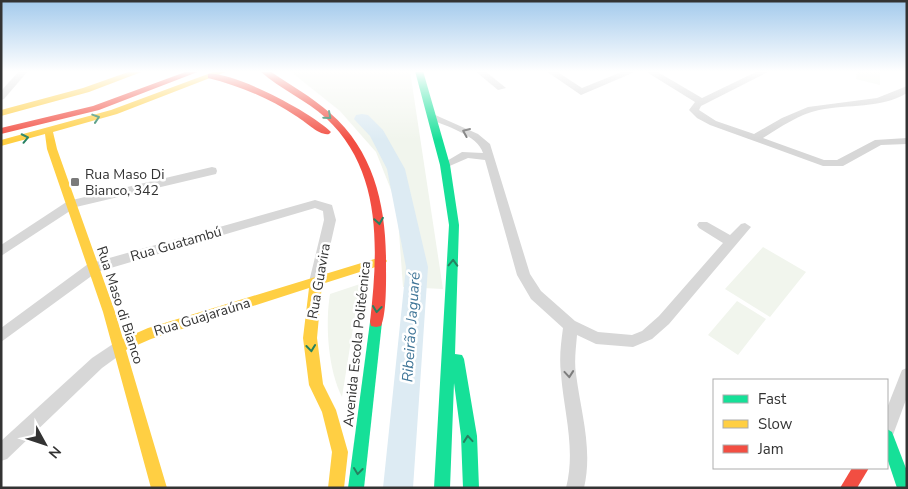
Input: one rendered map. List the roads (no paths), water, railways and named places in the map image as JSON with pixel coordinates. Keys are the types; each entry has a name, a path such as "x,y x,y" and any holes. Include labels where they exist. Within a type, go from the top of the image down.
{"main road":[{"path":"1,113 72,94"},
{"path":"1,121 68,108 109,94"},
{"path":"1,131 56,120 135,94"},
{"path":"1,143 49,133 164,94"},
{"path":"259,94 309,119 335,139 354,167 372,181"},
{"name":"Avenida Escola Politécnica","path":"297,94 324,112 344,131 372,181 379,220 381,278 356,488"},
{"path":"426,94 445,165 454,225 442,488"},
{"name":"Rua Maso di Bianco","path":"49,133 52,149 94,268 119,347 159,488"},
{"name":"Rua Guajaraúna","path":"119,347 148,334 381,261"},
{"name":"Rua Guavira","path":"316,282 312,306 311,347 316,385 328,410 340,452 336,488"},
{"path":"451,312 469,436 471,488"},
{"path":"888,440 905,488"},
{"path":"848,488 861,469"}],"street":[{"path":"688,94 702,102"},
{"path":"719,94 694,107 695,111 704,119 811,160 839,164 879,142 907,141"},
{"path":"754,139 804,111 820,106 888,97 896,94"},
{"path":"433,117 481,141 486,146 524,275 536,296 570,326 596,338 633,341 647,335 664,320 746,227"},
{"path":"445,165 453,159 466,154 489,157"},
{"path":"1,251 72,204 212,171"},
{"name":"Rua Guatambú","path":"1,336 94,268 315,204 328,208 330,220"},
{"name":"Rua Guavira","path":"316,282 330,220"},
{"path":"703,225 732,242"},
{"path":"570,326 568,370 579,453 575,488"},
{"name":"Rua Guajaraúna","path":"1,453 97,363 119,347"},
{"path":"888,426 907,375"}],"waterway":[{"name":"Ribeirão Jaguaré","path":"362,119 377,134 396,169 417,267 398,488"}],"place":[{"name":"Rua Maso Di Bianco, 342","path":"75,182"}]}
